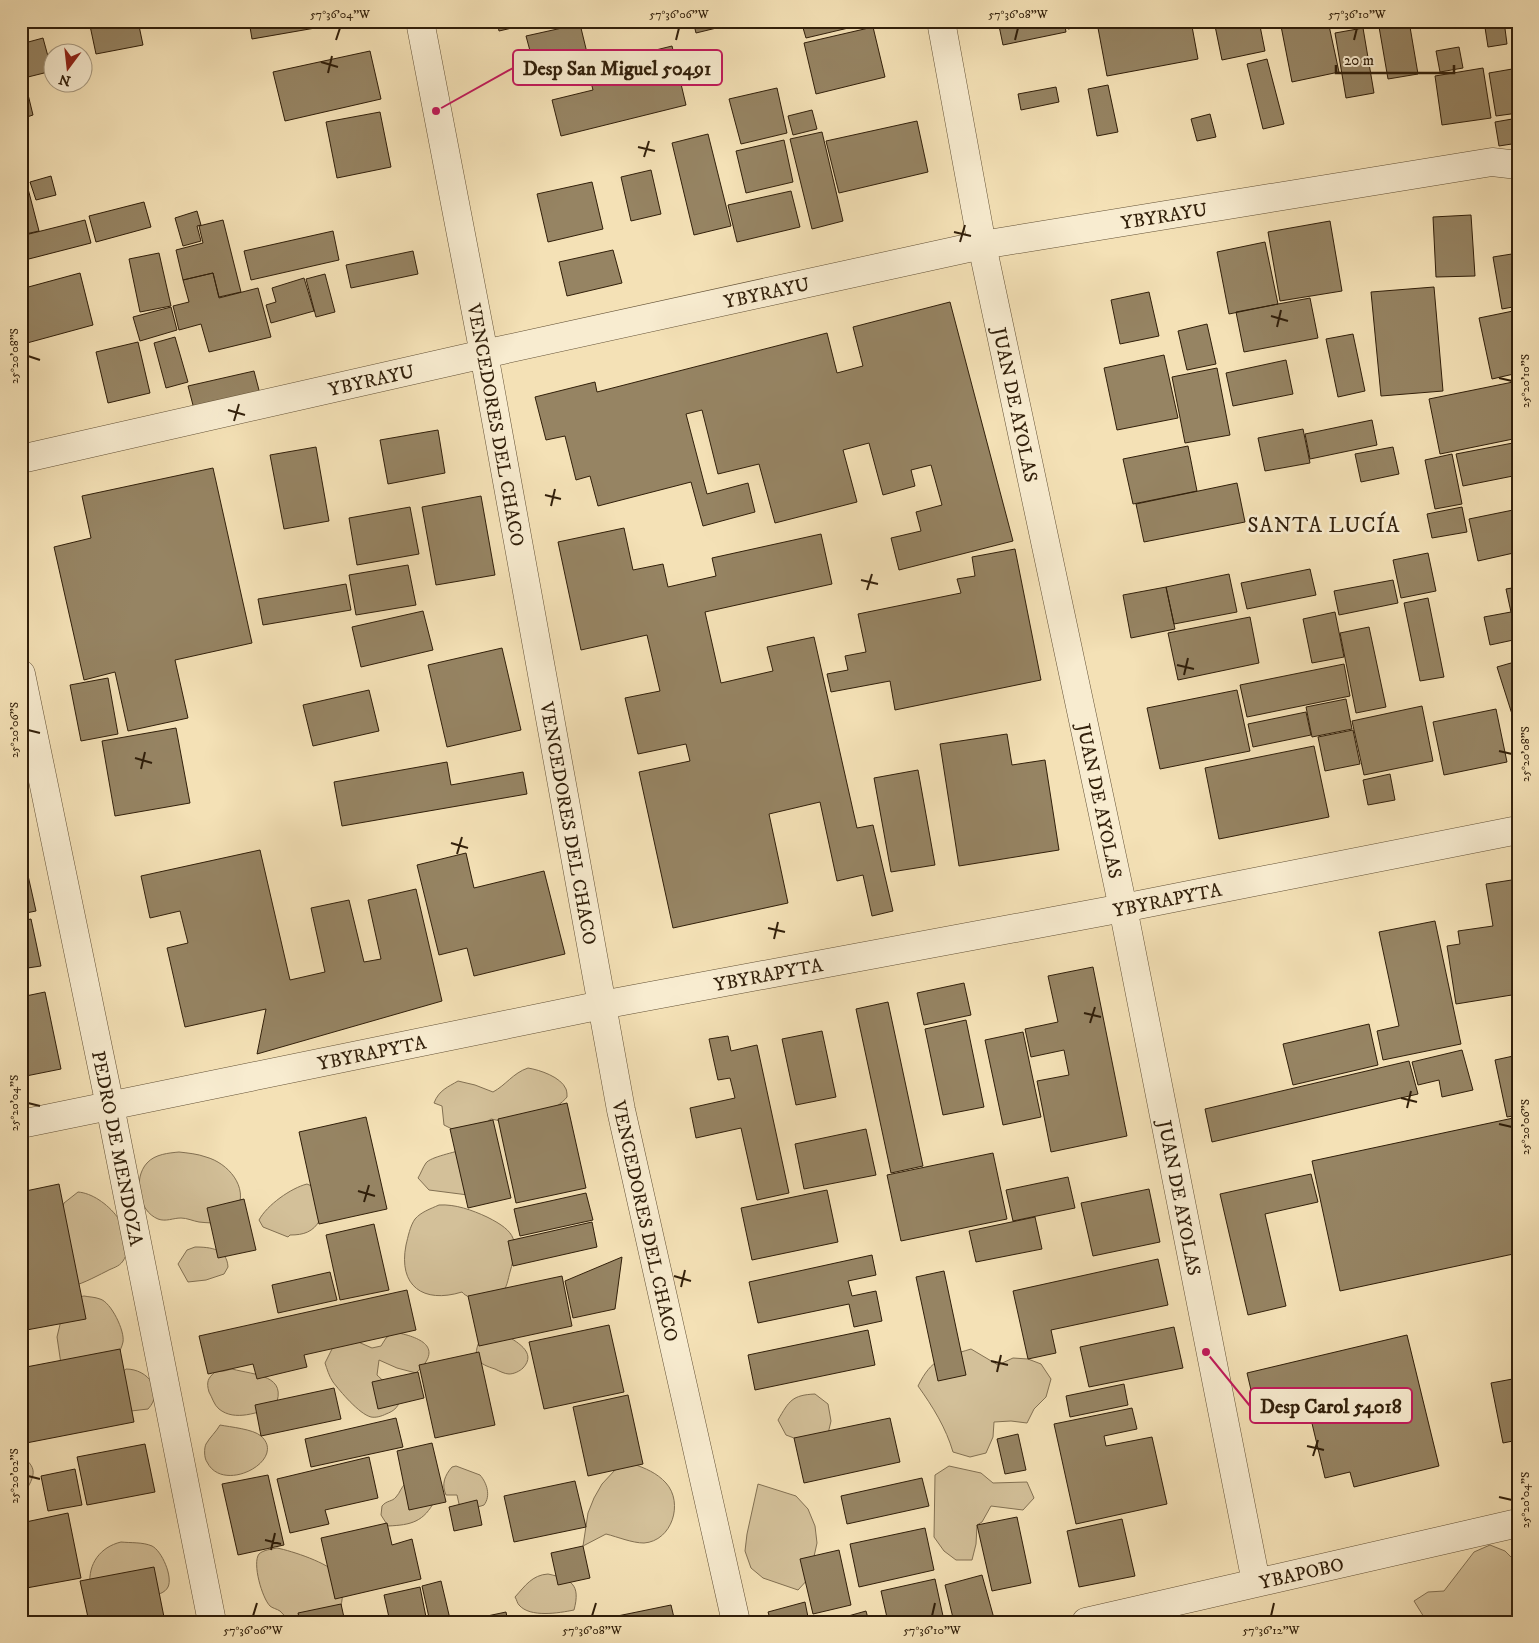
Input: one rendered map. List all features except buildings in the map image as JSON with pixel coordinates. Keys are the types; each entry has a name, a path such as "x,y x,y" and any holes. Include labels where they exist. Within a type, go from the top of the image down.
{"street":[{"name":"VENCEDORES DEL CHACO","path":"420,21 484,354 621,1110 736,1622"},
{"name":"JUAN DE AYOLAS","path":"941,21 982,245 1123,908 1256,1582"},
{"name":"YBYRAYU","path":"21,459 484,354 982,245 1492,162 1518,164"},
{"name":"PEDRO DE MENDOZA","path":"21,674 110,1106 212,1622"},
{"name":"YBYRAPYTA","path":"21,1124 602,1005 1123,908 1518,830"},
{"name":"YBAPOBO","path":"1086,1622 1518,1523"}],"shaded area":[{"path":"528,1068 544,1072 560,1081 566,1089 567,1097 549,1111 518,1122 509,1123 491,1119 484,1124 452,1129 444,1125 442,1106 434,1103 438,1095 447,1087 458,1081 493,1092 518,1073"},
{"path":"465,1149 468,1195 429,1190 418,1178 428,1161"},
{"path":"179,1152 200,1155 214,1160 229,1170 238,1185 240,1193 237,1210 232,1216 222,1223 199,1222 186,1218 161,1220 151,1215 146,1209 142,1202 139,1185 143,1169 154,1158"},
{"path":"307,1184 314,1187 320,1220 311,1230 288,1237 263,1227 259,1220 273,1203 287,1193"},
{"path":"78,1192 88,1194 99,1200 117,1217 124,1228 127,1250 123,1261 117,1266 64,1289 58,1219 64,1203"},
{"path":"439,1205 475,1212 497,1222 510,1233 515,1245 513,1261 505,1289 497,1296 481,1299 470,1297 462,1292 436,1295 425,1293 416,1288 410,1281 406,1271 405,1259 410,1228 417,1217"},
{"path":"195,1247 217,1250 225,1256 228,1267 224,1274 206,1280 188,1282 178,1264 187,1250"},
{"path":"84,1296 100,1299 109,1305 122,1331 122,1346 118,1357 61,1364 57,1337 63,1312 74,1298"},
{"path":"394,1332 420,1340 429,1350 428,1356 416,1373 397,1368 379,1360 377,1375 396,1393 400,1401 391,1412 379,1417 371,1417 356,1407 340,1391 332,1380 325,1363 333,1347 347,1337 372,1348 381,1346 386,1338"},
{"path":"504,1334 523,1348 528,1357 523,1368 509,1374 481,1363 476,1353 479,1342"},
{"path":"971,1349 998,1365 1013,1358 1028,1359 1041,1364 1051,1379 1046,1397 1034,1409 1027,1423 1011,1421 994,1422 993,1437 986,1453 970,1457 953,1452 938,1418 918,1386 933,1364 945,1357"},
{"path":"126,1369 141,1373 152,1382 155,1395 148,1409 131,1411 122,1372"},
{"path":"232,1369 259,1375 274,1382 278,1396 275,1407 247,1415 232,1415 219,1409 209,1392 208,1380 215,1372"},
{"path":"815,1394 828,1404 831,1421 827,1438 810,1444 786,1435 778,1420 792,1400 801,1396"},
{"path":"220,1425 247,1430 261,1436 267,1445 266,1455 260,1463 238,1475 226,1475 215,1471 206,1460 205,1448"},
{"path":"21,1455 29,1462 33,1469 33,1477 28,1487 21,1489"},
{"path":"633,1464 659,1476 671,1491 674,1510 668,1528 662,1536 654,1541 639,1543 606,1534 583,1546 588,1513 602,1484 615,1470"},
{"path":"456,1466 480,1475 488,1494 484,1505 465,1507 459,1504 457,1495 446,1495 444,1480 452,1467"},
{"path":"949,1466 981,1473 993,1483 1027,1482 1034,1498 1023,1510 991,1506 982,1522 977,1525 976,1544 972,1560 956,1560 944,1551 934,1537 935,1475"},
{"path":"406,1483 435,1500 426,1513 416,1521 403,1525 388,1526 381,1515 382,1506 394,1499"},
{"path":"758,1484 796,1496 808,1509 815,1526 817,1543 809,1578 798,1590 763,1578 751,1568 745,1551"},
{"path":"121,1542 145,1544 156,1549 168,1571 169,1583 165,1591 156,1595 139,1596 90,1585 93,1563 101,1552"},
{"path":"1490,1545 1505,1551 1518,1564 1518,1614 1509,1622 1493,1622 1475,1616 1471,1622 1427,1622 1414,1601 1428,1592 1444,1591 1474,1552"},
{"path":"277,1548 310,1558 327,1566 338,1575 343,1594 341,1606 317,1622 292,1622 280,1611 270,1606 264,1596 259,1580 257,1558 263,1552"},
{"path":"548,1574 563,1578 572,1584 576,1594 574,1610 545,1614 530,1612 518,1604 515,1597 526,1585 538,1576"}],"place":[{"name":"Desp San Miguel 50491","path":"436,111"},
{"name":"Desp Carol 54018","path":"1206,1352"}],"district":[{"name":"SANTA LUCÍA","path":"1324,525"}]}
